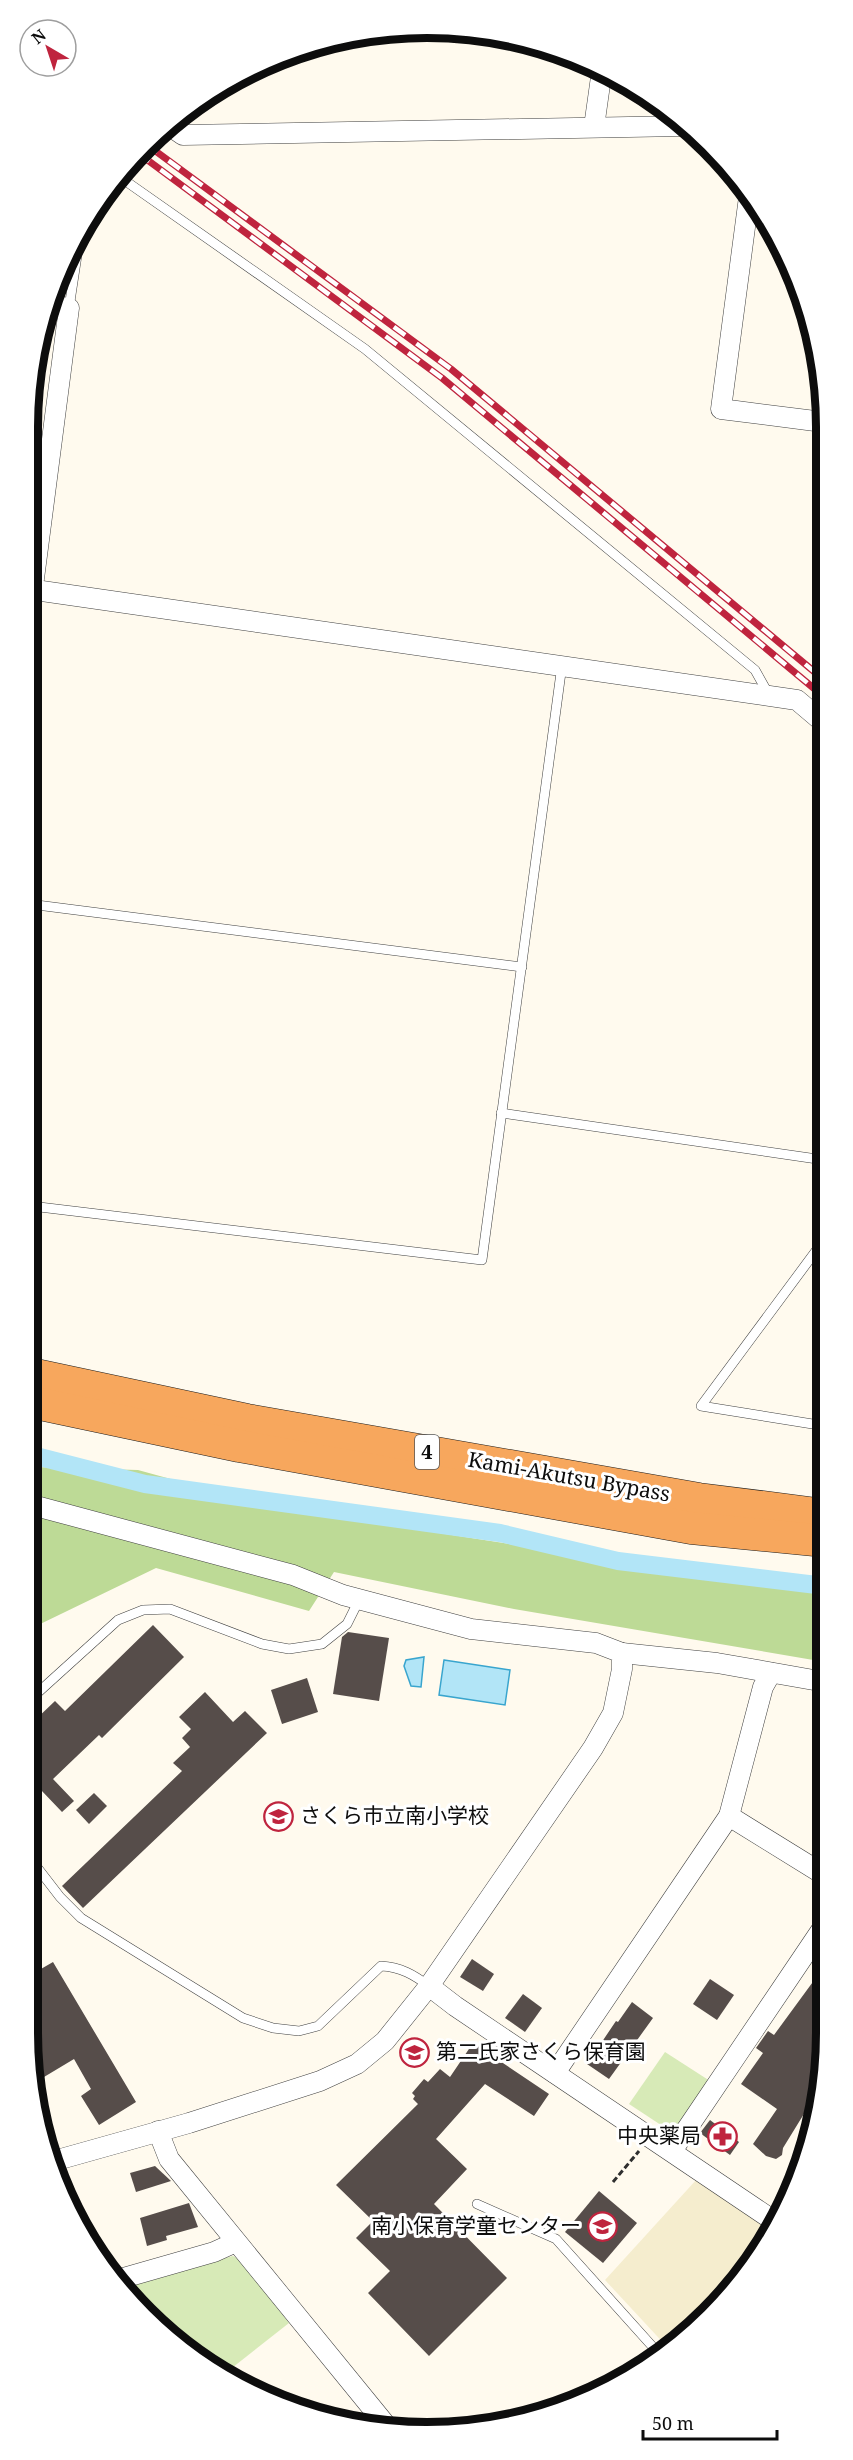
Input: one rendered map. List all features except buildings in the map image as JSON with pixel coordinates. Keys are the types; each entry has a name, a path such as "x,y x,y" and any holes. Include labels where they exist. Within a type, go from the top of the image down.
{"highway":[{"name":"Kami-Akutsu Bypass","path":"38,1375 247,1420 699,1499 816,1514"},
{"name":"Kami-Akutsu Bypass","path":"38,1403 238,1446 691,1528 816,1540"}],"street":[{"path":"594,127 601,79"},
{"path":"175,130 183,135 673,126"},
{"path":"748,207 721,409 816,421"},
{"path":"38,531 69,308 57,306"},
{"path":"38,590 769,695 797,700 816,716"},
{"path":"38,1507 293,1575 343,1596 471,1629 596,1643 622,1653 717,1663 816,1680"},
{"path":"58,2160 320,2081 357,2064 385,2041 429,1986 593,1748 613,1713 622,1669 622,1653"},
{"path":"555,2073 729,1816 763,1687 771,1673"},
{"path":"729,1816 816,1870"},
{"path":"672,2151 816,1938"},
{"path":"429,1986 455,2006 769,2217"},
{"path":"158,2131 169,2159 382,2420"},
{"path":"124,2278 214,2252 236,2242"}],"lane":[{"path":"125,181 365,349 755,670 769,695"},
{"path":"69,308 77,257"},
{"path":"38,1207 482,1260 562,665"},
{"path":"38,904 522,967"},
{"path":"501,1113 816,1159"},
{"path":"816,1251 701,1406 816,1425"},
{"path":"38,1692 118,1620 143,1610 170,1609 262,1644 289,1649 322,1644 347,1624 360,1600"},
{"path":"38,1868 60,1897 81,1918 243,2018 273,2028 299,2031 318,2026 381,1966 395,1967 412,1973 429,1986"},
{"path":"477,2204 556,2239 654,2349"}],"path":[{"path":"613,2182 644,2145"}],"shaded area":[{"path":"697,2179 764,2226 750,2250 719,2290 702,2309 663,2342 605,2280"}],"green space":[{"path":"38,1467 138,1470 272,1507 816,1592 816,1660 514,1609 334,1572 309,1611 156,1568 38,1625"},
{"path":"665,2052 710,2081 680,2126 667,2129 629,2104"},
{"path":"233,2256 241,2260 289,2323 230,2369 210,2357 170,2326 151,2309 129,2284"}],"water":[{"path":"424,1657 421,1687 411,1686 404,1666 406,1660"},
{"path":"444,1660 510,1670 505,1705 439,1695"}],"waterway":[{"path":"38,1457 145,1484 500,1533 618,1561 816,1585"}],"railway":[{"path":"153,149 451,369 816,673"},
{"path":"145,158 442,378 816,690"}],"place":[{"name":"さくら市立南小学校","path":"279,1816"},
{"name":"第二氏家さくら保育園","path":"415,2052"},
{"name":"中央薬局","path":"722,2136"},
{"name":"南小保育学童センター","path":"602,2226"}]}
